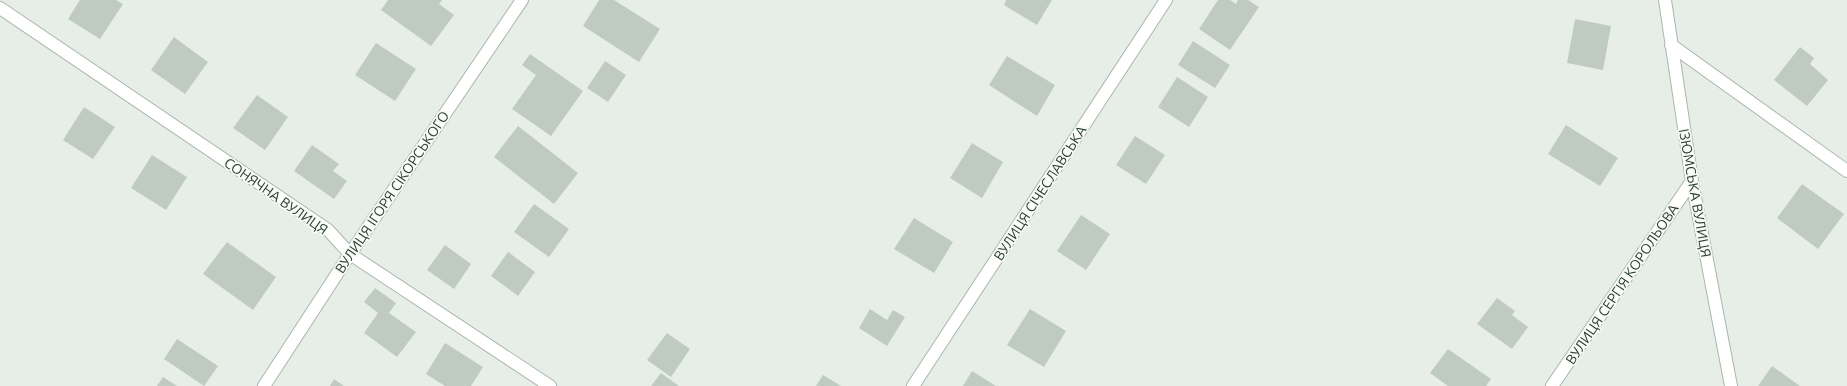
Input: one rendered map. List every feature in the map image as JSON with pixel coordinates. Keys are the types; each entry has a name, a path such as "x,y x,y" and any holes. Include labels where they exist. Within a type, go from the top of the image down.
{"street":[{"name":"ВУЛИЦЯ ІГОРЯ СІКОРСЬКОГО","path":"264,386 350,254 522,0"},
{"name":"ВУЛИЦЯ СІЧЕСЛАВСЬКА","path":"913,386 1166,0"},
{"name":"ІЗЮМСЬКА ВУЛИЦЯ","path":"1665,0 1692,181 1731,386"},
{"name":"СОНЯЧНА ВУЛИЦЯ","path":"0,8 328,230 350,254 550,386"},
{"path":"1671,45 1847,171"},
{"name":"ВУЛИЦЯ СЕРГІЯ КОРОЛЬОВА","path":"1552,386 1692,181"}],"building":[{"path":"80,0 116,0 123,4 100,39 68,19"},
{"path":"388,0 442,0 439,4 454,15 431,46 381,10"},
{"path":"599,0 614,0 660,29 639,62 583,26"},
{"path":"1006,0 1052,0 1037,25 1004,5"},
{"path":"1218,0 1230,0 1236,4 1238,0 1248,0 1259,7 1230,50 1199,29"},
{"path":"1575,19 1611,26 1603,70 1567,63"},
{"path":"174,37 208,62 185,94 151,70"},
{"path":"1193,41 1230,65 1215,88 1178,65"},
{"path":"376,43 416,69 395,101 355,75"},
{"path":"1800,47 1814,58 1810,64 1828,80 1807,106 1774,80"},
{"path":"530,54 583,91 551,136 512,109 536,75 522,65"},
{"path":"1007,56 1055,85 1037,116 989,85"},
{"path":"605,61 626,75 608,102 587,88"},
{"path":"1177,77 1208,97 1189,127 1158,107"},
{"path":"257,95 288,117 265,150 233,128"},
{"path":"84,107 115,127 93,159 63,140"},
{"path":"1566,125 1618,158 1600,186 1548,154"},
{"path":"518,126 578,173 554,204 494,157"},
{"path":"1135,136 1165,155 1146,184 1116,165"},
{"path":"972,143 1003,162 982,198 950,178"},
{"path":"312,145 339,164 333,171 347,181 334,199 294,171"},
{"path":"152,155 187,177 166,210 131,188"},
{"path":"1802,184 1844,214 1818,249 1777,218"},
{"path":"534,204 569,229 549,257 514,232"},
{"path":"1081,215 1110,234 1086,270 1057,251"},
{"path":"914,218 953,242 934,273 894,249"},
{"path":"227,242 276,277 253,310 203,274"},
{"path":"445,245 471,264 454,289 427,270"},
{"path":"508,252 535,272 518,296 491,276"},
{"path":"375,288 396,303 389,313 416,332 397,357 364,333 378,313 364,302"},
{"path":"1497,298 1515,311 1512,315 1528,327 1512,349 1477,324"},
{"path":"870,309 887,320 893,310 905,317 887,346 859,328"},
{"path":"1030,309 1066,331 1044,367 1007,345"},
{"path":"667,333 690,349 671,377 647,360"},
{"path":"177,339 218,366 204,386 164,359"},
{"path":"445,343 483,367 471,386 445,386 426,374"},
{"path":"1448,349 1491,379 1486,386 1448,386 1430,373"},
{"path":"1772,366 1800,386 1758,386"},
{"path":"972,371 996,386 963,386"},
{"path":"661,373 679,386 651,386"},
{"path":"823,375 841,386 816,386"},
{"path":"163,377 177,386 157,386"},
{"path":"334,379 344,386 330,386"}]}
